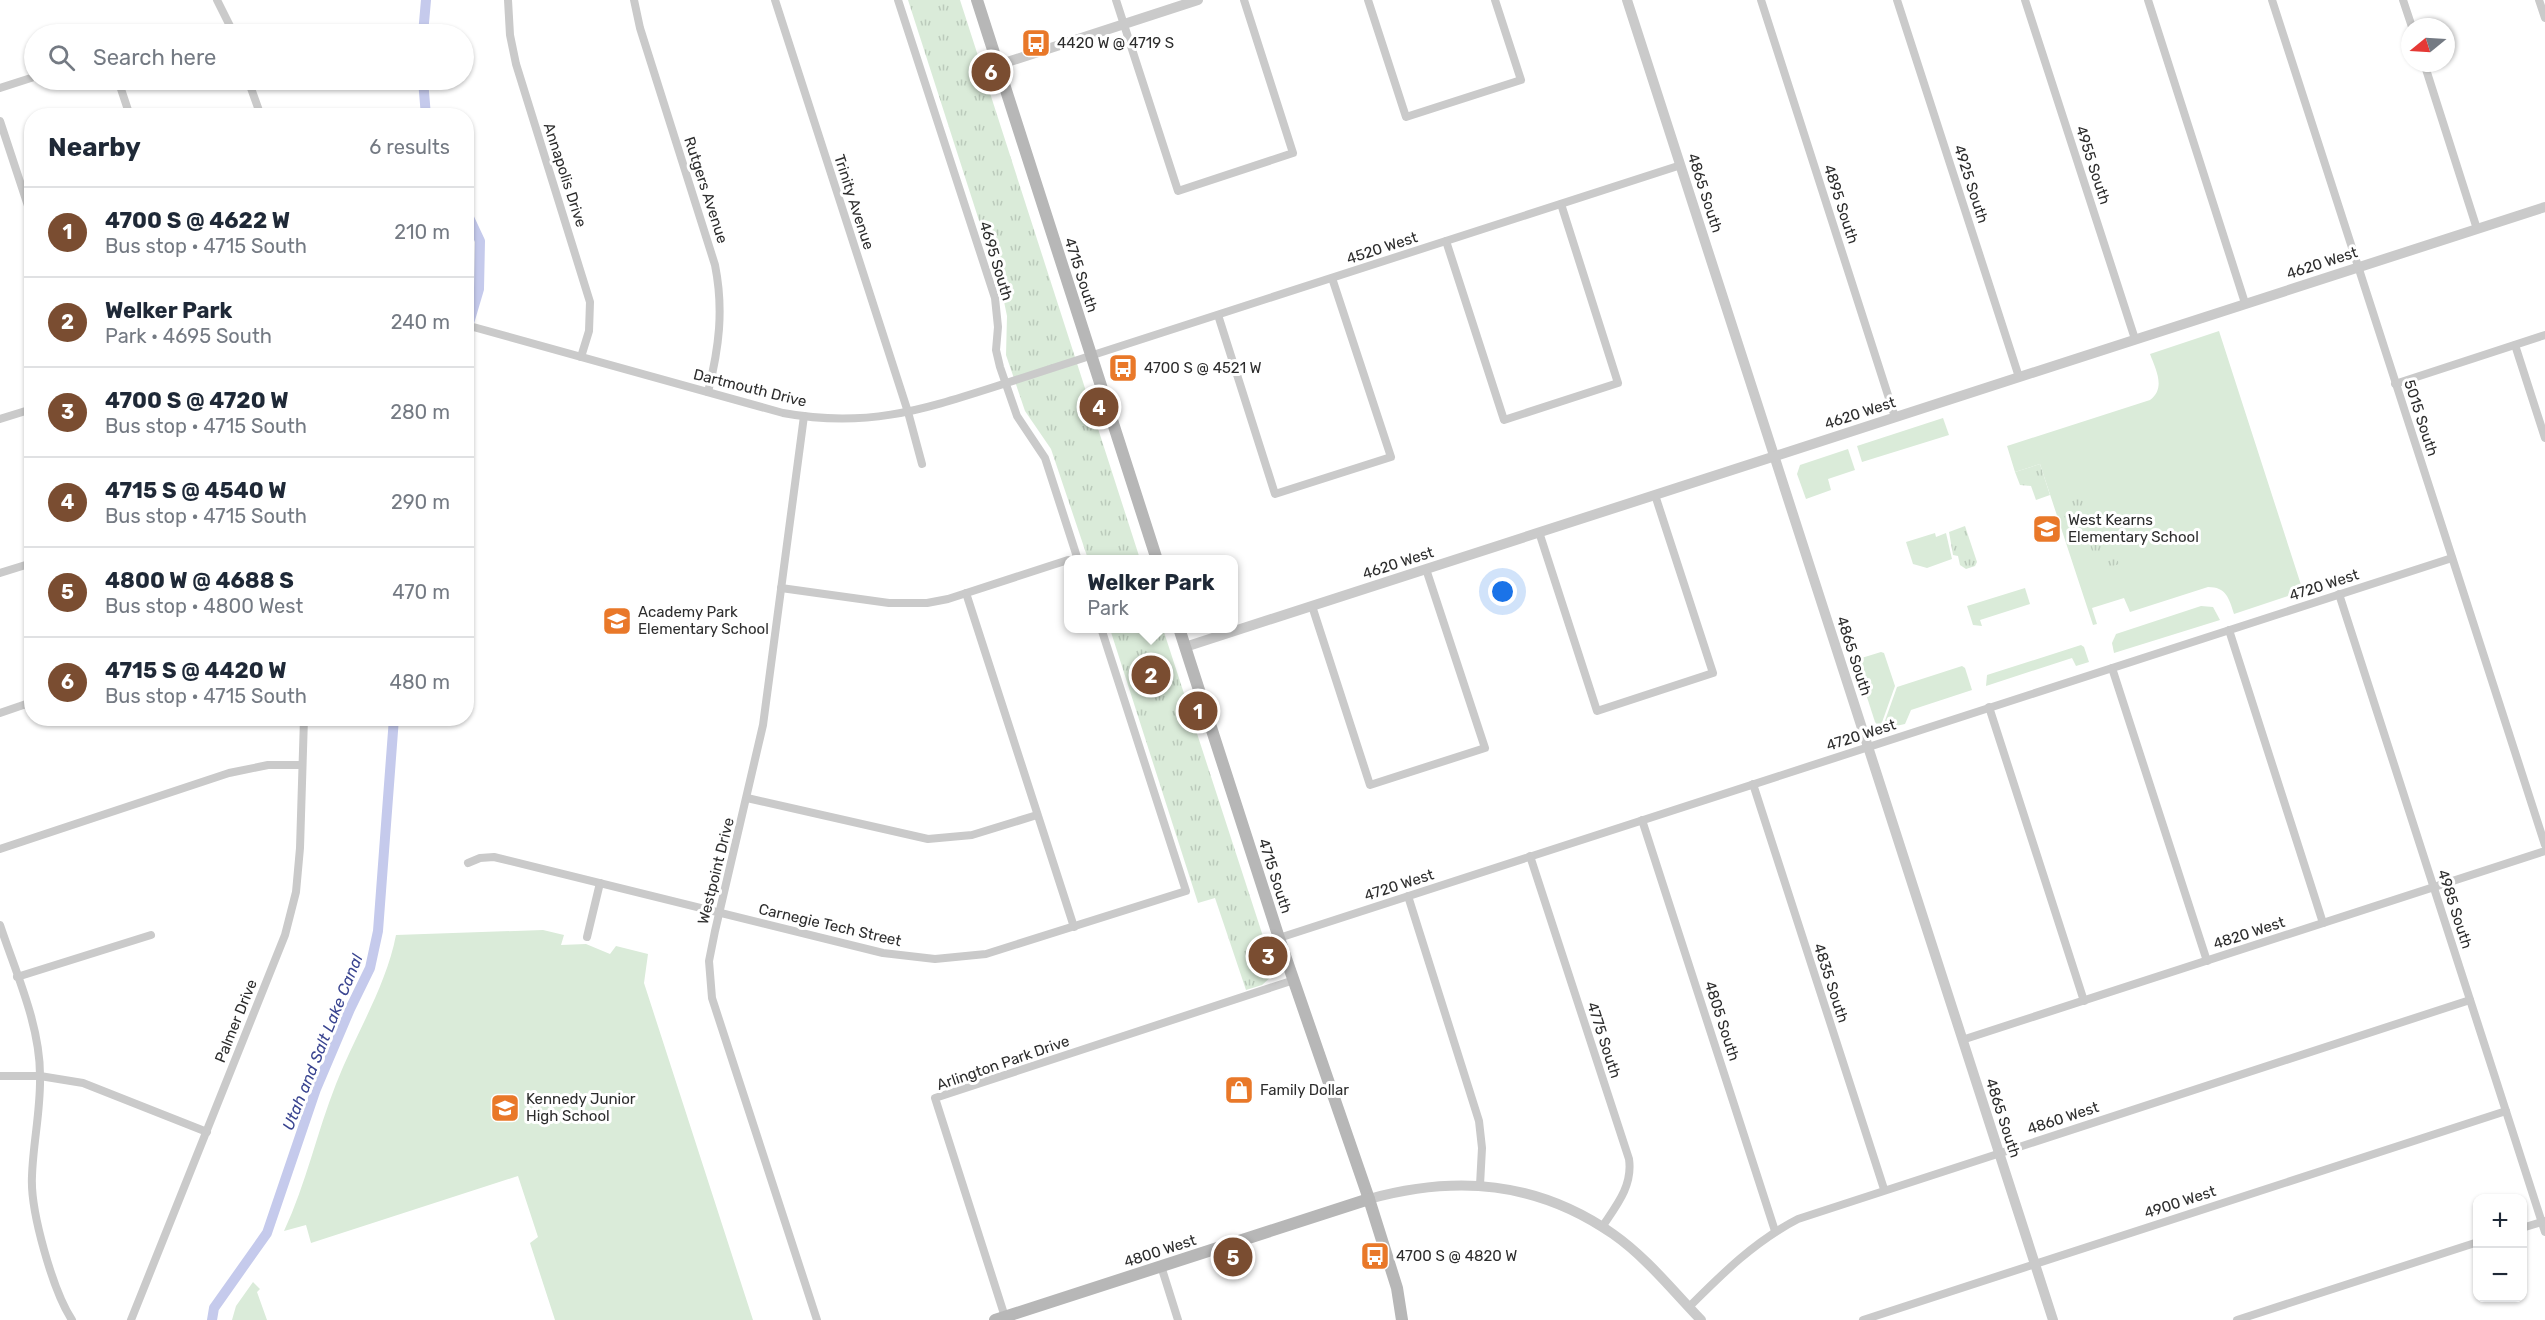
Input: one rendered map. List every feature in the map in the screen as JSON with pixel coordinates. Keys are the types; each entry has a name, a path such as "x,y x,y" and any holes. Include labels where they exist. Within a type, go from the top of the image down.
{"main road":[{"name":"4715 South","path":"977,0 1155,555"},
{"name":"4715 South","path":"1181,633 1279,938 1369,1199 1397,1288 1402,1320"},
{"name":"4800 West","path":"1000,1318 1369,1199"}],"street":[{"path":"217,0 229,24"},
{"name":"Annapolis Drive","path":"508,0 510,35 516,64 588,292 591,320 581,357"},
{"name":"Rutgers Avenue","path":"634,0 640,28 716,265 721,326 708,392"},
{"name":"Trinity Avenue","path":"775,0 908,412 922,464"},
{"name":"4695 South","path":"898,0 995,298 998,320 996,350 1006,383 1017,416 1045,458 1072,555"},
{"path":"1116,0 1178,190 1293,153 1244,0"},
{"path":"998,65 1198,0"},
{"path":"1368,0 1406,117 1521,80 1495,0"},
{"name":"4865 South","path":"1627,0 2053,1320"},
{"name":"4895 South","path":"1761,0 1895,417"},
{"name":"4925 South","path":"1897,0 2019,377"},
{"name":"4955 South","path":"2025,0 2135,339"},
{"path":"2148,0 2246,303"},
{"name":"5015 South","path":"2272,0 2545,844"},
{"path":"2403,0 2409,18"},
{"path":"2539,0 2545,18"},
{"path":"2427,72 2477,229"},
{"path":"0,88 24,80"},
{"path":"121,90 127,108"},
{"path":"252,90 258,108"},
{"path":"0,121 24,194"},
{"name":"4520 West","path":"1091,356 1680,165"},
{"path":"1446,241 1504,420 1618,383 1560,204"},
{"name":"4620 West","path":"1238,630 2545,207"},
{"path":"1218,315 1275,494 1390,457 1332,278"},
{"name":"Dartmouth Drive","path":"474,326 804,417 853,419 908,412 1091,356"},
{"path":"2395,384 2545,335"},
{"path":"2515,345 2545,438"},
{"path":"0,419 24,412"},
{"name":"Westpoint Drive","path":"804,417 763,725 709,961 712,998 817,1320"},
{"path":"1539,532 1597,711 1713,673 1655,495"},
{"name":"4720 West","path":"1279,938 2452,558"},
{"path":"781,588 907,604 938,602 1064,562"},
{"path":"0,573 24,566"},
{"path":"1312,606 1370,785 1485,748 1426,569"},
{"path":"966,593 1074,927"},
{"name":"4985 South","path":"2339,594 2545,1232"},
{"path":"2229,630 2324,923"},
{"name":"Carnegie Tech Street","path":"468,863 480,858 494,857 883,953 935,958 993,952 1186,891 1103,633"},
{"name":"4620 West","path":"1185,647 1228,633"},
{"path":"2112,668 2207,961"},
{"path":"0,712 24,704"},
{"path":"1989,707 2084,1001"},
{"name":"Palmer Drive","path":"131,1320 285,935 296,892 300,848 304,726"},
{"path":"0,849 229,773 268,765 302,765"},
{"name":"4835 South","path":"1753,784 1884,1190"},
{"path":"747,798 928,839 972,836 1037,815"},
{"name":"4805 South","path":"1642,820 1775,1231"},
{"name":"4820 West","path":"1962,1040 2545,851"},
{"name":"4775 South","path":"1530,856 1629,1159 1628,1186 1602,1227"},
{"path":"587,937 600,883"},
{"path":"1408,896 1479,1121 1482,1148 1480,1185"},
{"path":"0,925 34,1034 40,1076 31,1178 34,1211 62,1302 72,1320"},
{"path":"17,977 151,935"},
{"name":"Arlington Park Drive","path":"1000,1318 934,1098 1294,981"},
{"name":"4860 West","path":"1689,1307 1751,1248 1798,1218 2470,1000"},
{"path":"0,1076 40,1076 83,1083 207,1132"},
{"name":"4900 West","path":"1863,1320 2506,1111"},
{"path":"1369,1199 1430,1186 1480,1185 1515,1191 1551,1201 1602,1227 1634,1251 1701,1320"},
{"path":"2527,1227 2543,1221"},
{"path":"2237,1320 2473,1244"},
{"path":"1161,1266 1178,1320"}],"green space":[{"path":"908,0 960,0 1139,555 1087,555 1051,449 1025,411 1006,355 1007,316 1002,292"},
{"path":"2219,331 2303,591 2234,614 2226,594 2219,589 2208,587 2130,612 2124,598 2092,608 2097,624 2093,625 2040,464 2015,472 2007,446 2150,400 2158,390 2159,384 2150,354"},
{"path":"1943,418 1949,435 1862,462 1857,446"},
{"path":"1848,449 1855,470 1828,479 1831,490 1806,499 1797,474 1800,465"},
{"path":"2040,464 2050,495 2036,500 2031,486 2020,485 2015,472"},
{"path":"2078,487 2090,522 2068,529 2057,494"},
{"path":"1965,526 1977,562 1975,566 1966,569 1960,565 1958,556 1953,555 1949,532"},
{"path":"1935,533 1936,537 1946,533 1952,559 1927,568 1913,564 1906,542"},
{"path":"2109,535 2119,564 2099,571 2089,542"},
{"path":"2025,588 2030,604 1980,620 1982,626 1973,625 1967,606"},
{"path":"2201,606 2213,607 2220,620 2114,653 2112,643 2116,634"},
{"path":"1111,633 1164,633 1272,964 1272,976 1262,985 1246,990 1215,898 1198,903"},
{"path":"2081,645 2084,647 2089,662 2076,666 2072,658 1986,686 1987,675"},
{"path":"1884,653 1895,686 1880,728 1875,722 1855,660"},
{"path":"1962,666 1965,668 1972,690 1911,710 1905,724 1882,729 1897,687"},
{"name":"Kennedy Junior High School","path":"543,930 564,935 561,945 586,944 610,954 616,946 648,954 644,983 753,1320 555,1320 530,1243 538,1237 518,1176 311,1243 306,1225 284,1231 299,1195 336,1084 378,992 396,935"},
{"path":"253,1282 260,1289 257,1292 267,1320 232,1320 236,1306"}],"waterway":[{"name":"Utah and Salt Lake Canal","path":"424,24 426,0"},
{"name":"Utah and Salt Lake Canal","path":"424,90 425,108"},
{"name":"Utah and Salt Lake Canal","path":"474,228 480,241 479,289 474,306"},
{"name":"Utah and Salt Lake Canal","path":"212,1320 214,1308 267,1233 316,1089 370,968 378,931 393,726"}],"place":[{"name":"4420 W @ 4719 S","path":"1036,43"},
{"name":"4715 S @ 4420 W","path":"991,72"},
{"name":"4700 S @ 4521 W","path":"1123,368"},
{"name":"4715 S @ 4540 W","path":"1099,407"},
{"name":"West Kearns Elementary School","path":"2047,529"},
{"name":"Academy Park Elementary School","path":"617,621"},
{"name":"Welker Park","path":"1151,675"},
{"name":"4700 S @ 4622 W","path":"1198,711"},
{"name":"4700 S @ 4720 W","path":"1268,956"},
{"name":"Family Dollar","path":"1239,1090"},
{"name":"Kennedy Junior High School","path":"505,1108"},
{"name":"4700 S @ 4820 W","path":"1375,1256"},
{"name":"4800 W @ 4688 S","path":"1233,1257"}]}
